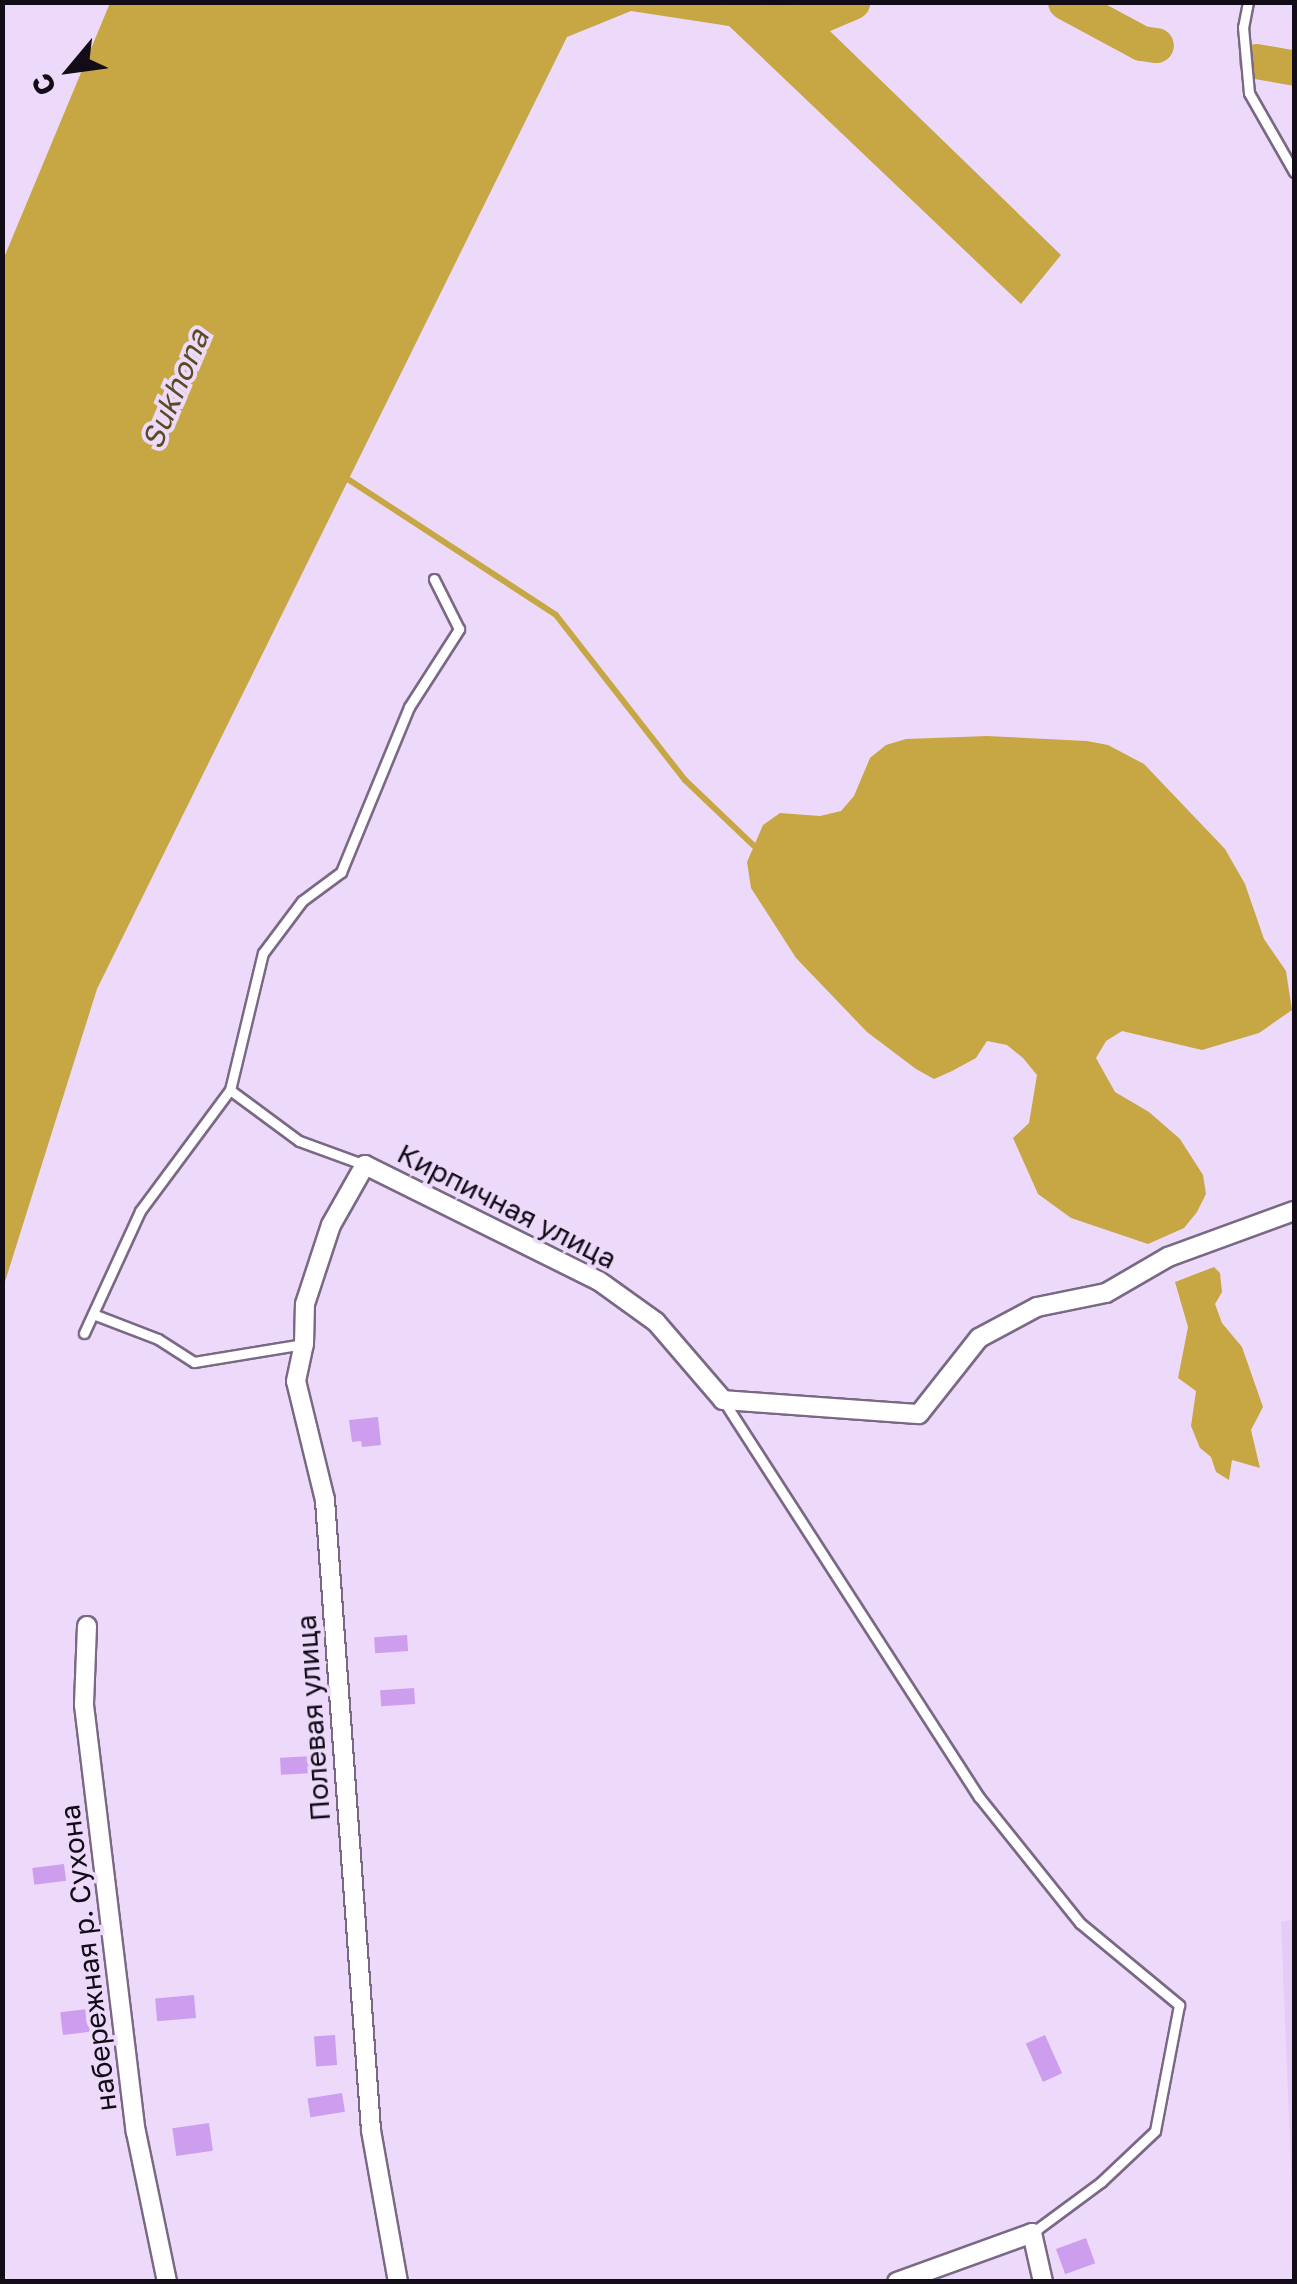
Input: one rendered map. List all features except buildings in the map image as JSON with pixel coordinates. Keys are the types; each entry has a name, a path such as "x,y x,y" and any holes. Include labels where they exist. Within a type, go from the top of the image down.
{"street":[{"name":"Полевая улица","path":"365,1165 331,1225 320,1256 305,1304 304,1344 296,1381 325,1500 371,2130 398,2282"},
{"name":"Кирпичная улица","path":"365,1165 516,1236 599,1281 656,1322 723,1400"},
{"path":"723,1400 918,1414 979,1338 1037,1307 1106,1293 1168,1257 1294,1210"},
{"name":"набережная р. Сухона","path":"87,1626 84,1704 136,2132 167,2282"},
{"path":"897,2282 1032,2233 1044,2282"}],"lane":[{"path":"1248,2 1243,26 1249,93 1294,172"},
{"path":"84,1333 106,1277 140,1211 230,1090 263,952 302,900 341,872 409,707 459,630 434,579"},
{"path":"230,1090 300,1141 365,1165"},
{"path":"94,1314 158,1339 194,1362 304,1344"},
{"path":"723,1400 979,1797 1080,1924 1180,2005 1155,2131 1101,2182 1032,2233"}],"shaded area":[{"path":"1294,1919 1294,2244 1281,1922"}],"water":[{"name":"Sukhona","path":"110,3 801,3 1061,255 1021,304 729,26 631,11 567,37 97,989 3,1288 3,260"},
{"path":"987,736 1087,741 1108,745 1144,764 1225,849 1245,884 1264,939 1286,971 1292,1010 1259,1033 1202,1050 1122,1031 1106,1041 1096,1058 1115,1092 1149,1112 1180,1139 1203,1175 1206,1194 1197,1212 1184,1228 1148,1244 1071,1218 1038,1194 1013,1138 1029,1123 1037,1075 1023,1058 1007,1045 987,1041 976,1058 934,1079 916,1069 867,1032 796,958 751,888 747,862 763,825 780,813 820,816 841,811 854,796 870,758 886,745 906,739"},
{"path":"1214,1267 1220,1273 1222,1292 1215,1304 1222,1323 1242,1347 1263,1407 1251,1430 1260,1468 1232,1460 1229,1480 1216,1472 1211,1457 1200,1448 1191,1426 1196,1391 1178,1378 1188,1327 1175,1282"}],"waterway":[{"path":"737,2 771,24 810,20 852,2"},
{"path":"1065,2 1141,43 1156,45"},
{"path":"1256,61 1294,68"},
{"path":"343,476 556,615 685,780 754,846"}]}
